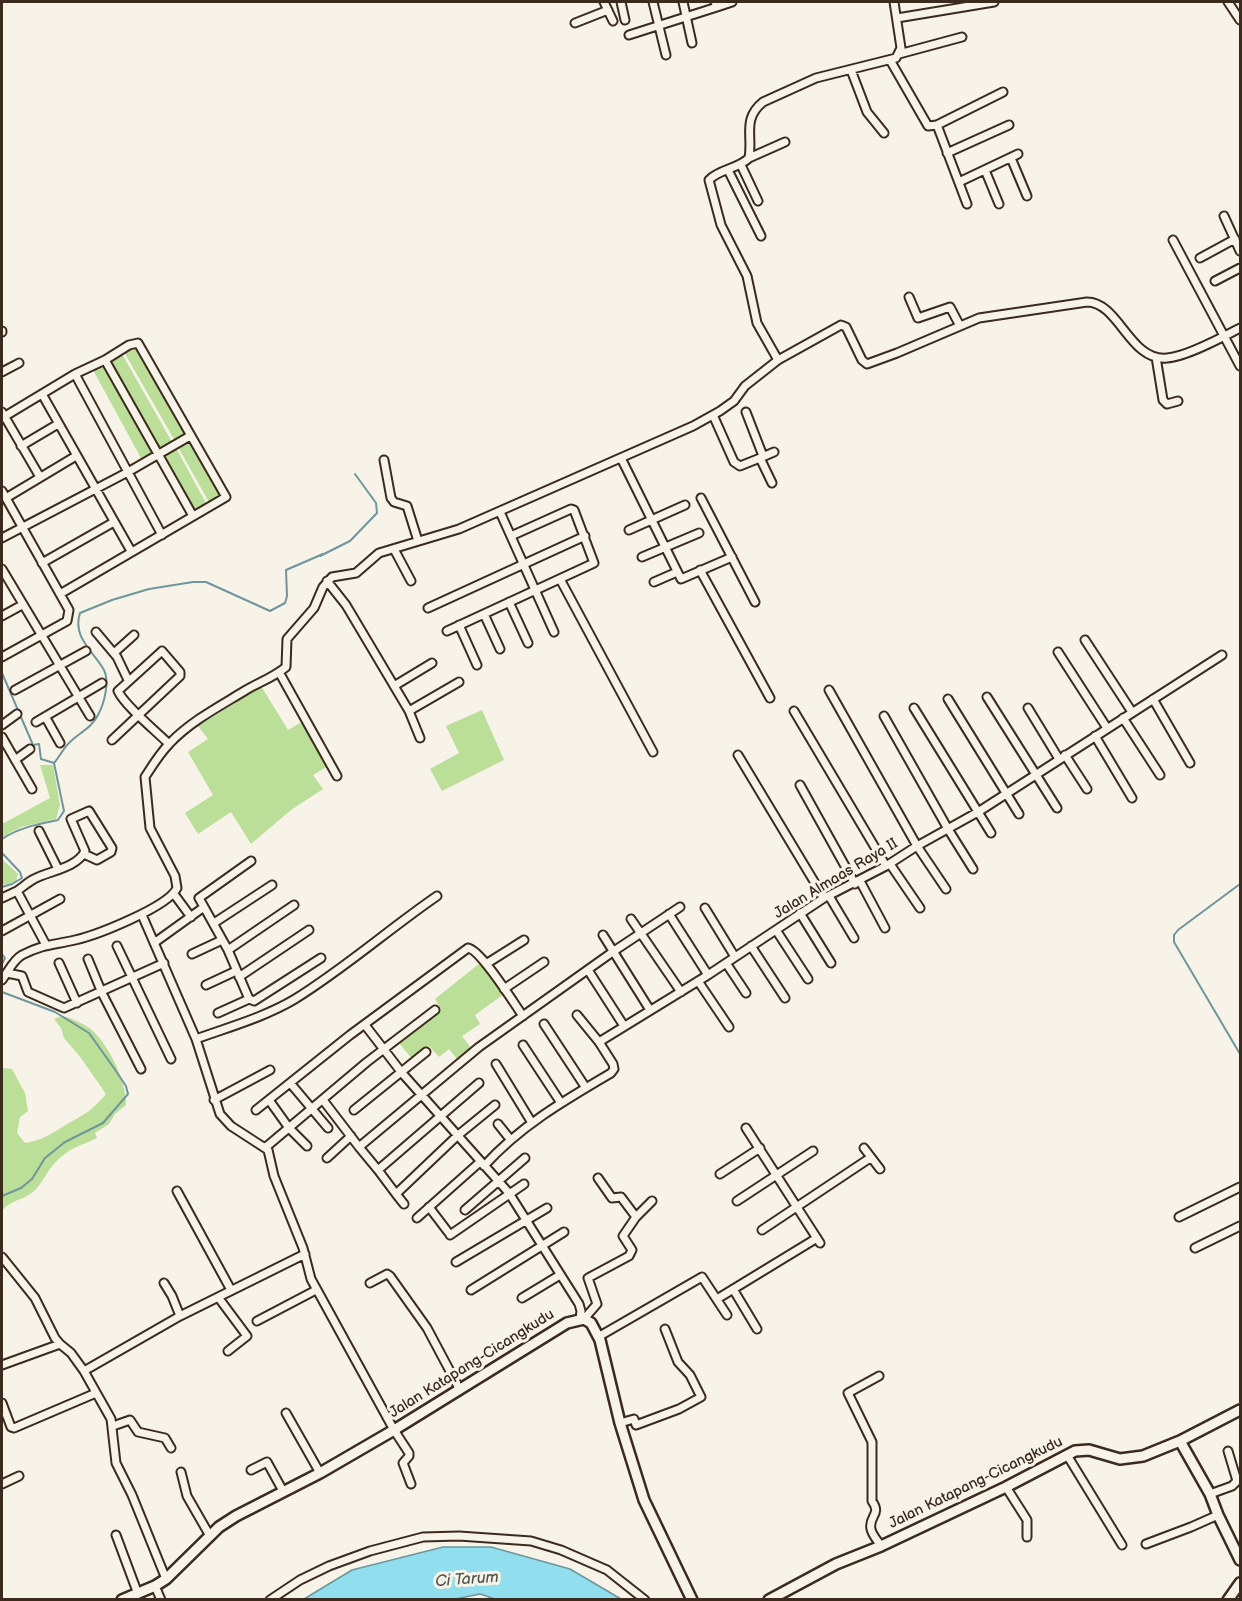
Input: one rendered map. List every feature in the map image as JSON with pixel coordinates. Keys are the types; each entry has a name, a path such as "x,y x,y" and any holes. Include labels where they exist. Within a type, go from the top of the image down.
{"street":[{"path":"604,2 613,21"},
{"path":"621,2 625,20"},
{"path":"653,2 666,55"},
{"path":"683,2 692,43"},
{"path":"629,34 687,16 716,4 732,2"},
{"path":"894,2 901,48 899,54"},
{"path":"897,18 994,2"},
{"path":"1228,2 1240,20"},
{"path":"575,23 608,10"},
{"path":"749,158 750,118 763,102 816,78 890,60 899,54 962,37"},
{"path":"890,60 924,123 932,127 1003,92"},
{"path":"851,70 867,112 884,133"},
{"path":"937,125 967,204"},
{"path":"947,153 1009,125"},
{"path":"778,360 757,323 745,269 718,216 709,180 714,175 741,165 749,158 785,142"},
{"path":"959,182 1014,156 1027,196"},
{"path":"741,165 758,201"},
{"path":"728,170 761,236"},
{"path":"985,170 999,204"},
{"path":"1224,216 1240,251"},
{"path":"1200,258 1235,239"},
{"path":"1173,240 1226,335 1240,366"},
{"path":"1215,281 1240,268"},
{"path":"909,297 918,318 951,307 960,326"},
{"path":"2,980 20,956 46,945 75,940 142,915 174,894 177,888 175,876 150,828 144,781 169,744 205,715 286,667 287,639 314,608 327,581 338,575 356,573 371,558 380,553 459,529 693,426 713,416 734,401 745,386 778,360 843,324 862,360 867,364 990,315 1094,303 1111,316 1138,347 1156,357 1177,356 1240,328"},
{"path":"40,477 2,415 129,345 138,344 226,497 60,594"},
{"path":"1156,357 1163,400 1167,404 1178,402"},
{"path":"105,360 193,516"},
{"path":"2,372 18,363"},
{"path":"75,374 162,535"},
{"path":"42,394 131,551"},
{"path":"746,412 772,483"},
{"path":"713,416 737,465 740,466 774,452"},
{"path":"21,446 58,423"},
{"path":"2,538 96,490 190,436"},
{"path":"2,657 67,621 69,610 4,494 76,456"},
{"path":"621,458 681,579 732,557"},
{"path":"384,460 391,498 394,502 406,506 418,541"},
{"path":"701,498 755,602"},
{"path":"629,530 685,505"},
{"path":"447,631 594,563 577,513 571,509 510,536"},
{"path":"500,512 554,632"},
{"path":"42,563 114,522"},
{"path":"642,557 699,533"},
{"path":"428,608 585,536"},
{"path":"394,549 411,581"},
{"path":"700,570 770,698"},
{"path":"2,571 90,716"},
{"path":"654,582 677,572"},
{"path":"560,579 653,752"},
{"path":"327,581 346,606 409,711 420,738"},
{"path":"509,602 528,643"},
{"path":"2,615 22,605"},
{"path":"484,614 500,649"},
{"path":"459,625 477,665"},
{"path":"96,632 114,653 128,680"},
{"path":"114,653 134,635"},
{"path":"1085,640 1132,712"},
{"path":"15,690 86,651"},
{"path":"112,740 138,714 181,674 162,651 118,691 138,714 169,744"},
{"path":"1058,652 1107,728"},
{"name":"Jalan Almaas Raya II","path":"598,1041 708,975 826,897 888,865 978,812 1222,655"},
{"path":"394,686 432,663"},
{"path":"279,672 336,776"},
{"path":"36,722 102,682"},
{"path":"409,711 459,682"},
{"path":"829,690 917,846 946,889"},
{"path":"987,698 1057,808"},
{"path":"948,699 1019,814"},
{"path":"1153,699 1190,763"},
{"path":"914,708 991,834"},
{"path":"1028,708 1087,789"},
{"path":"794,711 888,865 920,908"},
{"path":"2,725 17,714"},
{"path":"884,716 948,829 974,869"},
{"path":"46,718 60,743"},
{"path":"1123,718 1160,775"},
{"path":"1095,736 1132,798"},
{"path":"2,737 32,789"},
{"path":"15,760 30,750"},
{"path":"738,754 826,897 854,938"},
{"path":"800,785 885,928"},
{"path":"89,811 112,848 111,852 97,860 84,854 71,819 89,811"},
{"path":"39,831 58,869"},
{"path":"2,898 35,878 75,861 84,854"},
{"path":"249,999 228,950 200,896 250,861"},
{"path":"214,923 272,885"},
{"path":"17,891 46,945"},
{"path":"174,894 191,917"},
{"path":"196,1039 272,1011 294,999 437,896"},
{"path":"2,931 60,899"},
{"path":"228,950 294,905"},
{"path":"154,943 204,907"},
{"path":"359,1147 479,1047 680,907"},
{"path":"705,908 735,957"},
{"path":"801,913 831,963"},
{"path":"669,914 708,975"},
{"path":"142,915 196,1039 214,1101 223,1119 266,1147 282,1199 305,1254 316,1290 409,1453 403,1463 411,1484"},
{"path":"631,919 681,992"},
{"path":"206,985 237,974 309,930"},
{"path":"776,930 808,980"},
{"path":"603,935 650,1010"},
{"path":"192,954 222,940"},
{"path":"486,964 524,940"},
{"path":"117,946 171,1059"},
{"path":"751,946 785,998"},
{"path":"256,1110 350,1035 468,948 473,949 486,964 523,1016"},
{"path":"88,958 102,993 141,1069"},
{"path":"218,1013 249,999 254,1001 321,958"},
{"path":"504,989 543,962"},
{"path":"59,963 77,1003"},
{"path":"7,973 22,976 28,992 64,1008 102,993 164,963"},
{"path":"726,963 746,993"},
{"path":"588,970 624,1026"},
{"path":"698,981 729,1027"},
{"path":"266,1147 435,1010"},
{"path":"417,1218 510,1139 561,1103 611,1073 614,1069 613,1064 577,1015"},
{"path":"544,1024 586,1088"},
{"path":"365,1025 402,1072 509,1193 579,1304 582,1319"},
{"path":"523,1045 561,1103"},
{"path":"354,1110 426,1052"},
{"path":"496,1064 532,1123"},
{"path":"214,1101 270,1070"},
{"path":"378,1170 479,1083"},
{"path":"291,1084 328,1128"},
{"path":"269,1100 289,1128 307,1146"},
{"path":"323,1100 404,1204"},
{"path":"396,1194 457,1136 495,1105"},
{"path":"498,1124 510,1139"},
{"path":"717,1299 819,1240 746,1128"},
{"path":"327,1158 351,1136"},
{"path":"720,1174 760,1148"},
{"path":"864,1148 880,1169"},
{"path":"737,1201 813,1151"},
{"path":"465,1210 525,1158"},
{"path":"762,1230 870,1158"},
{"path":"598,1178 612,1198 621,1197 636,1217"},
{"path":"429,1207 449,1234 524,1184"},
{"path":"1179,1217 1240,1187"},
{"path":"177,1191 231,1290"},
{"path":"582,1319 597,1304 588,1278 629,1256 632,1250 623,1236 636,1217 652,1201"},
{"path":"456,1262 547,1208"},
{"path":"1195,1248 1240,1226"},
{"path":"471,1290 564,1232"},
{"path":"84,1371 180,1316 305,1254"},
{"path":"2,1257 35,1298 55,1338 84,1371 113,1426 116,1463 132,1495 166,1579"},
{"path":"370,1283 387,1274 390,1276 427,1328 460,1390"},
{"path":"522,1298 560,1275"},
{"path":"598,1337 702,1277 727,1315"},
{"path":"164,1283 180,1316"},
{"path":"733,1289 757,1329"},
{"path":"257,1321 316,1290"},
{"path":"218,1297 247,1336 228,1351"},
{"path":"582,1319 591,1323 598,1337 620,1423 644,1500 692,1599"},
{"name":"Jalan Katapang-Cicangkudu","path":"122,1599 138,1594 166,1579 210,1536 236,1516 320,1473 567,1323 582,1319"},
{"path":"620,1423 634,1419 636,1425 679,1409 701,1397 690,1375 678,1362 665,1329"},
{"path":"2,1365 60,1344"},
{"path":"879,1376 848,1393 872,1442 872,1501 877,1507 871,1521 871,1530 881,1546"},
{"path":"2,1403 11,1427 14,1428 96,1393"},
{"name":"Jalan Katapang-Cicangkudu","path":"769,1599 836,1564 881,1546 1075,1451 1089,1450 1120,1459 1131,1459 1180,1441 1240,1410"},
{"path":"286,1413 320,1473"},
{"path":"113,1426 130,1420 138,1432 165,1438 171,1448"},
{"path":"1180,1441 1210,1494 1240,1560"},
{"path":"1210,1494 1232,1486 1237,1481 1228,1451"},
{"path":"1067,1455 1122,1545"},
{"path":"250,1470 267,1462 283,1491"},
{"path":"181,1472 185,1492 210,1536"},
{"path":"2,1484 19,1476"},
{"path":"1006,1486 1027,1520 1027,1537"},
{"path":"1146,1544 1218,1515"},
{"path":"116,1535 138,1594"},
{"path":"270,1599 310,1575 370,1551 423,1537 459,1536 531,1541 561,1550 607,1570 645,1599"},
{"path":"1228,1599 1240,1583"},
{"path":"155,1586 161,1599"}],"green space":[{"path":"136,347 186,434 175,441 124,352"},
{"path":"122,354 172,442 161,449 110,360"},
{"path":"105,363 154,452 141,458 93,370"},
{"path":"189,439 222,497 210,504 178,447"},
{"path":"176,448 207,505 196,511 164,454"},
{"path":"261,686 288,730 302,722 328,766 313,775 323,789 291,810 251,844 231,812 198,834 185,813 213,795 188,752 208,739 198,726"},
{"path":"482,710 504,760 442,791 430,769 459,753 446,726"},
{"path":"40,765 53,765 60,805 56,819 21,827 2,837 2,824 50,798"},
{"path":"2,859 18,874 16,881 2,885"},
{"path":"480,963 504,994 475,1015 480,1024 462,1036 471,1048 457,1059 449,1049 439,1057 430,1047 413,1060 399,1043 441,1009 435,999"},
{"path":"62,1016 88,1027 102,1041 115,1062 123,1085 126,1105 115,1114 109,1124 95,1133 97,1138 64,1155 53,1165 34,1191 9,1204 2,1211 2,1068 12,1069 25,1093 28,1111 20,1117 17,1133 25,1143 46,1137 82,1116 106,1094 64,1038 61,1028 54,1019"}],"water":[{"name":"Ci Tarum","path":"443,1547 491,1547 570,1569 621,1599 498,1600 480,1594 451,1600 304,1599 352,1570"}],"waterway":[{"path":"2,839 21,829 58,820 64,811 54,763 69,743 93,723 102,705 106,693 106,675 81,637 78,622 80,613 149,589 193,582 206,582 270,611 285,603 286,570 350,541 377,513 376,503 355,474"},
{"path":"2,673 33,745 39,744 41,759 54,763"},
{"path":"2,853 20,872 22,878 2,887"},
{"path":"1240,884 1174,935 1174,942 1240,1054"},
{"path":"2,954 5,958 2,964"},
{"path":"2,992 55,1012 89,1033 126,1086 128,1094 103,1123 65,1142 45,1158 32,1179 21,1188 2,1196"}]}
